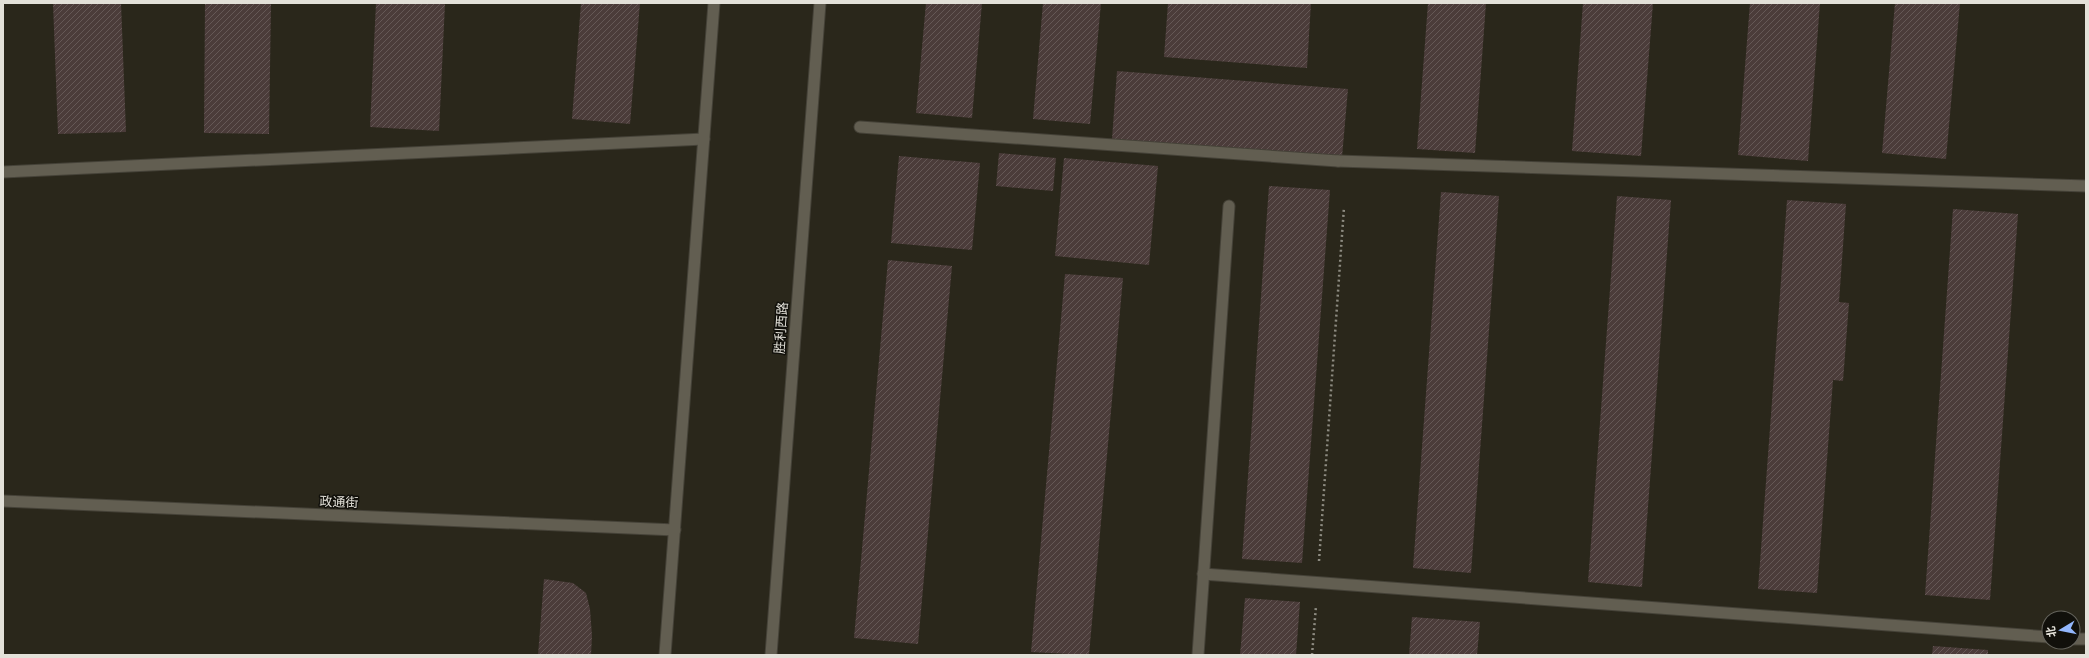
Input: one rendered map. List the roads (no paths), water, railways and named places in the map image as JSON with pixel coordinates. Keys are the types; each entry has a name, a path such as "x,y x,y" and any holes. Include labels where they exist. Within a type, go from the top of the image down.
{"street":[{"path":"665,655 714,3"},
{"name":"胜利西路","path":"771,655 820,3"},
{"path":"860,127 1338,161 2086,186"},
{"path":"3,172 704,139"},
{"path":"1198,655 1229,206"},
{"name":"政通街","path":"3,501 674,530"},
{"path":"1203,574 2041,636"}]}
